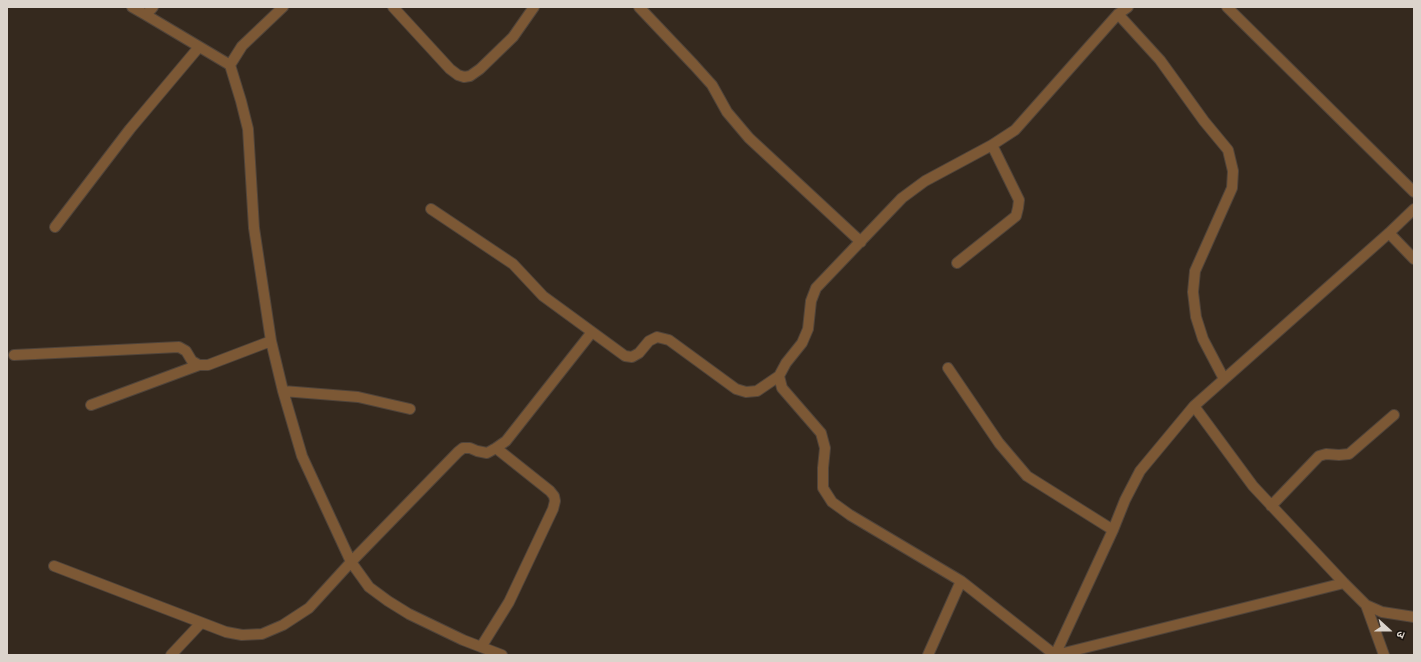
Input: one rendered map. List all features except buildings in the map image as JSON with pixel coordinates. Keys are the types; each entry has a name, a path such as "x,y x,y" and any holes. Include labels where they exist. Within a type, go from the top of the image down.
{"street":[{"path":"132,7 230,65 248,129 254,228 270,341 302,456 352,562 369,587 388,601 409,614 464,640 502,655"},
{"path":"146,15 153,7"},
{"path":"230,65 242,46 283,7"},
{"path":"393,7 450,69 458,75 464,77 470,76 480,69 513,37 534,7"},
{"path":"639,7 707,80 727,112 749,138 860,242"},
{"path":"431,208 513,264 543,296 625,356 632,357 639,353 649,341 657,337 669,340 736,389 746,392 757,391 779,376 786,363 802,343 808,329 811,301 816,288 902,198 925,181 992,145 1015,130 1118,14 1128,7"},
{"path":"1227,7 1414,192"},
{"path":"1118,14 1160,60 1204,121 1228,150 1233,171 1232,188 1195,272 1193,292 1196,317 1203,339 1224,379"},
{"path":"55,227 130,129 199,47"},
{"path":"957,263 1016,216 1018,200 992,145"},
{"path":"1055,655 1113,530 1125,500 1140,471 1194,406 1389,233 1414,209"},
{"path":"1389,233 1414,258"},
{"path":"54,566 226,632 242,635 262,634 283,626 309,608 458,452 463,448 470,448 486,453 496,448 506,440 592,332"},
{"path":"91,405 199,365 208,365 270,341"},
{"path":"14,354 178,347 186,351 192,361 199,365"},
{"path":"948,368 999,443 1027,476 1113,530"},
{"path":"779,376 782,388 821,433 825,448 823,488 832,502 850,515 961,581 1055,655"},
{"path":"283,391 358,397 410,409"},
{"path":"1194,406 1253,486 1366,605 1382,612 1414,617"},
{"path":"1271,506 1319,456 1326,454 1349,454 1394,415"},
{"path":"481,647 509,602 553,509 555,501 554,496 550,491 496,448"},
{"path":"928,655 961,581"},
{"path":"1055,655 1344,583"},
{"path":"1366,605 1384,655"},
{"path":"171,655 201,623"}]}
